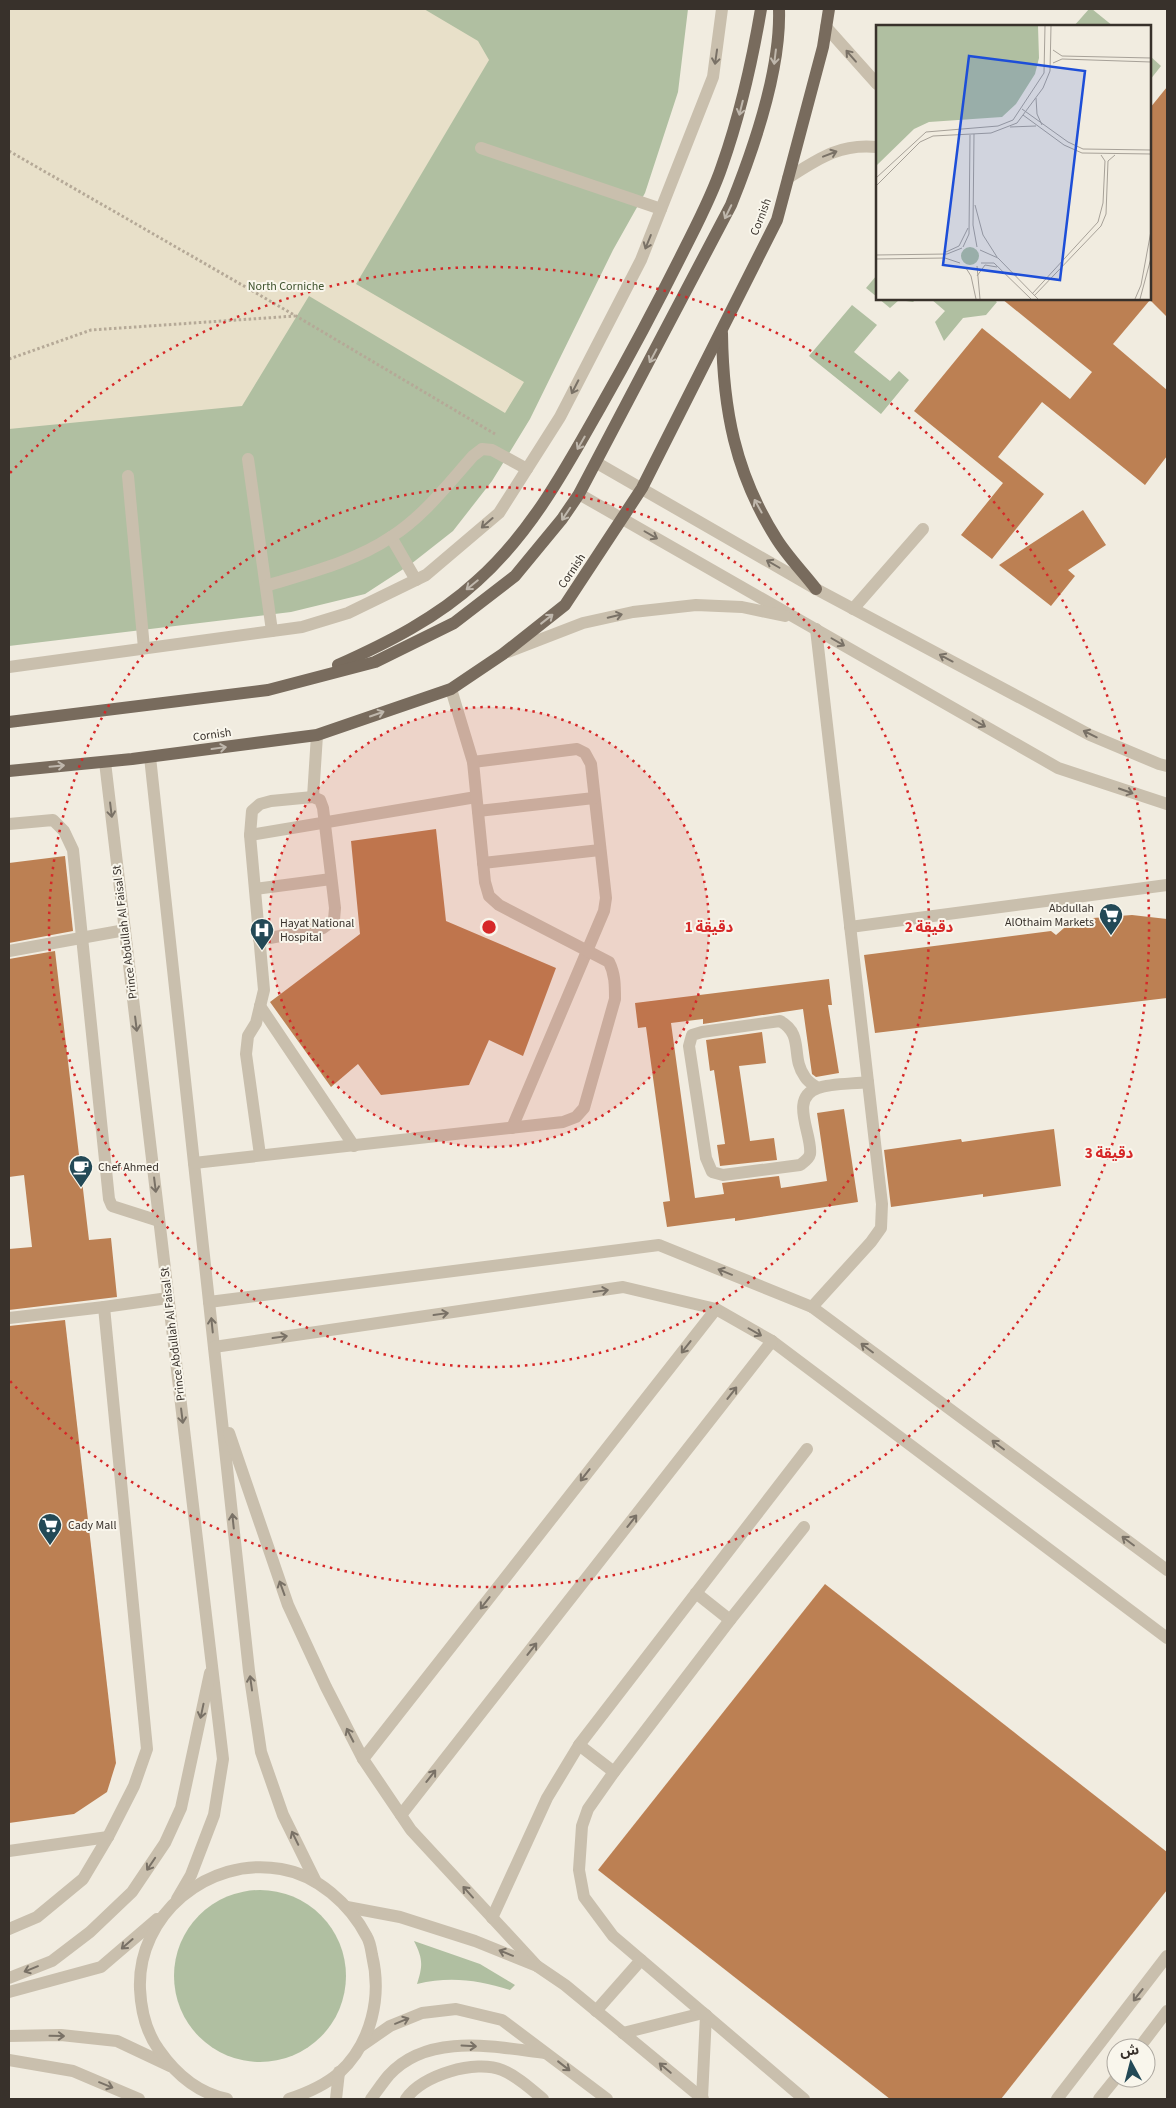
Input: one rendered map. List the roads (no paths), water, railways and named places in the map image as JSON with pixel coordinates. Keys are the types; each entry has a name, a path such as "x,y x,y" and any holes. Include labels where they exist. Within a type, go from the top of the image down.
{"main road":[{"path":"312,678 380,646 437,612 477,581 514,541 558,482 634,350 698,221 721,169 740,112 762,9"},
{"path":"9,722 268,690 375,662 454,624 515,576 562,519 579,494 597,463 731,205 748,162 773,72 779,9"},
{"name":"Cornish","path":"9,771 150,757 317,735 451,689 503,654 565,605 642,488 778,220 823,47 829,9"},
{"path":"722,331 723,374 727,409 736,450 750,491 776,539 816,589"}],"street":[{"path":"9,667 302,627 348,613 426,575 499,513 565,408 640,260 713,77 722,9"},
{"path":"826,27 876,83"},
{"path":"788,178 827,153 861,145 876,147"},
{"path":"481,148 661,209"},
{"path":"266,586 344,562 392,537 426,509 473,456 482,449 492,450 527,470"},
{"path":"248,459 272,631"},
{"path":"597,463 816,589 1090,735 1167,766"},
{"path":"128,476 144,648"},
{"path":"579,494 1058,768 1167,804"},
{"path":"853,608 923,529"},
{"path":"392,537 416,580"},
{"path":"503,654 583,623 633,612 696,605 742,607 796,619"},
{"path":"812,1307 871,1242 880,1228 882,1204 816,629"},
{"path":"194,1163 563,1122 576,1117 584,1108 615,999 616,983 613,970 609,962 500,905 489,896 483,864 473,762 451,689"},
{"path":"314,797 317,735"},
{"path":"473,762 577,750 586,753 591,764 606,898 604,911 512,1128"},
{"path":"150,757 249,1671 261,1752 284,1815 316,1882"},
{"name":"Prince Abdullah Al Faisal St","path":"105,762 223,1759 214,1815 191,1875 177,1899"},
{"path":"259,940 323,928 334,920 324,821 320,800 314,797 271,801 260,804 252,812 250,835 259,940 264,990 256,1023 248,1036 246,1054 260,1155"},
{"path":"250,835 324,821 476,797"},
{"path":"478,811 594,798"},
{"path":"9,824 53,820 64,830 73,850 109,1199 112,1206 159,1221"},
{"path":"483,864 600,850"},
{"path":"255,889 331,879"},
{"path":"850,927 1167,885"},
{"path":"9,951 125,930"},
{"path":"260,1006 354,1146"},
{"path":"818,1088 806,1079 801,1071 793,1032 780,1021 692,1035 689,1046 706,1158 712,1172 723,1175 800,1165 806,1161 810,1154 804,1104 807,1096 818,1088 868,1082"},
{"path":"209,1302 659,1245 812,1307 1167,1570"},
{"path":"214,1347 623,1287 716,1309 772,1342 1167,1638"},
{"path":"9,1318 168,1298"},
{"path":"9,1929 37,1917 83,1879 108,1837 134,1786 147,1749 104,1307"},
{"path":"363,1759 716,1309"},
{"path":"401,1815 772,1342"},
{"path":"221,1407 288,1606 326,1687 363,1759 411,1830 537,1966"},
{"path":"492,1918 538,1814 579,1745 807,1449"},
{"path":"804,1527 730,1620 588,1809 582,1826 578,1870 584,1897 613,1936 804,2099"},
{"path":"696,1593 730,1620"},
{"path":"9,1978 52,1961 90,1932 132,1892 165,1843 181,1808 212,1664"},
{"path":"579,1745 614,1772"},
{"path":"9,1851 108,1837"},
{"path":"9,1992 100,1967 177,1899 208,1878 244,1868 281,1869 316,1882 347,1907 368,1938 377,1974 375,2011 361,2046"},
{"path":"347,1907 400,1917 475,1941 537,1966 565,1985 702,2099"},
{"path":"164,1912 148,1941 139,1974 141,2007 152,2039 171,2066 193,2085 223,2099"},
{"path":"1057,2099 1167,1956"},
{"path":"596,2011 641,1960"},
{"path":"289,2099 313,2091 339,2072 361,2046 390,2026 422,2013 456,2009 502,2020 607,2099"},
{"path":"1147,2038 1167,2011"},
{"path":"623,2033 704,2014"},
{"path":"702,2099 704,2014"},
{"path":"9,2036 61,2036 117,2040 171,2066"},
{"path":"371,2099 390,2074 418,2054 451,2045 493,2047 548,2054"},
{"path":"9,2060 73,2072 139,2099"},
{"path":"406,2099 430,2080 453,2069 478,2065 502,2069 543,2099"},
{"path":"336,2099 339,2072"},
{"path":"1099,2099 1108,2088"}],"place":[{"name":"Abdullah AlOthaim Markets","path":"1111,936"},
{"name":"Hayat National Hospital","path":"262,951"},
{"name":"Chef Ahmed","path":"81,1188"},
{"name":"Cady Mall","path":"50,1546"}],"park label":[{"name":"North Corniche","path":"286,286"}]}
